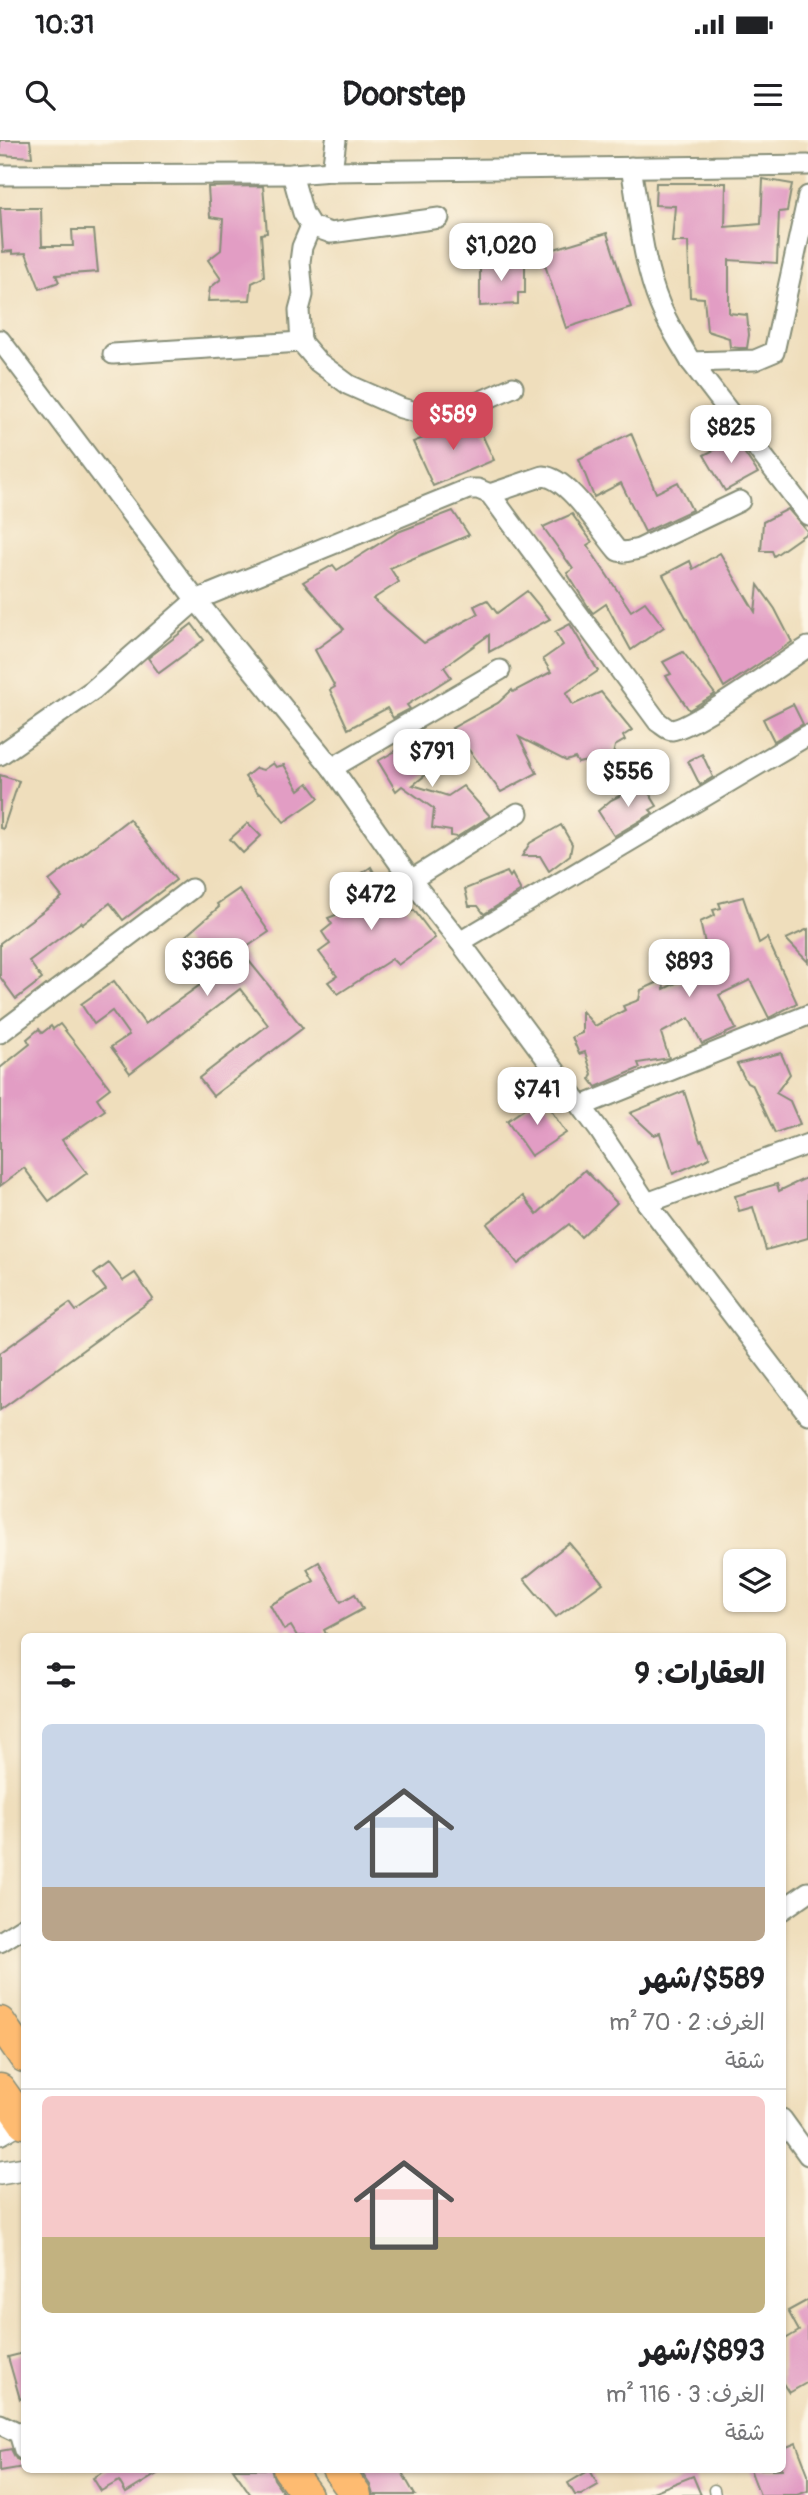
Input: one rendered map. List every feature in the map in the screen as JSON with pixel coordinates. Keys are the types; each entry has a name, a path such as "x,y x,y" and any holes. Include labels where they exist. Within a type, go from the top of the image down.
{"main road":[{"path":"0,2022 21,2053"},
{"path":"0,2089 16,2125"},
{"path":"291,2473 307,2495"},
{"path":"340,2473 356,2495"}],"street":[{"path":"332,170 336,140"},
{"path":"0,175 292,174 332,170 808,166"},
{"path":"631,167 649,270 660,304 691,362 808,515"},
{"path":"292,174 303,213 311,226 331,233 439,218"},
{"path":"691,362 755,360 774,352 808,195"},
{"path":"311,226 303,240 300,262 303,295 299,310 301,342 318,362 349,385 415,412 445,414 459,411 513,387"},
{"path":"0,340 196,600 332,768 411,880 582,1106 647,1203 808,1414"},
{"path":"113,354 301,342"},
{"path":"490,494 543,476 550,477 562,484 586,510 618,551 625,552 639,549 740,501"},
{"path":"0,755 93,690 196,600 468,489 478,489 490,494 658,722 668,730 702,716 808,647"},
{"path":"332,768 500,670"},
{"path":"460,942 808,735"},
{"path":"411,880 518,813"},
{"path":"0,1033 191,889"},
{"path":"582,1106 808,1015"},
{"path":"647,1203 808,1144"},
{"path":"786,1907 808,1892"},
{"path":"0,1942 21,1929"},
{"path":"786,2125 808,2155"},
{"path":"0,2173 21,2170"},
{"path":"0,2424 19,2433 21,2440"}],"building":[{"path":"0,140 30,140 32,157 0,155"},
{"path":"763,179 792,184 787,211 779,212 777,263 729,260 729,313 747,315 749,335 747,348 730,347 729,338 707,331 704,298 690,297 688,242 672,242 675,206 655,205 656,183 726,183 725,227 761,224"},
{"path":"263,186 267,233 261,234 264,277 252,283 250,300 208,301 210,288 221,279 208,260 221,250 223,219 210,217 208,187"},
{"path":"0,208 41,208 42,246 73,246 72,230 94,230 98,272 56,275 59,282 40,289 26,253 3,252"},
{"path":"607,233 631,307 566,328 541,253"},
{"path":"480,262 525,264 525,293 518,293 518,304 480,306"},
{"path":"474,418 494,460 433,486 413,442"},
{"path":"631,433 656,493 678,482 692,510 645,532 621,483 594,497 579,459"},
{"path":"735,439 758,473 725,491 704,455"},
{"path":"788,509 808,532 774,556 772,551 761,551 763,522"},
{"path":"453,511 469,535 390,568 399,582 373,599 424,643 478,614 474,606 487,600 497,613 527,591 550,619 489,652 489,635 444,667 451,677 407,705 410,709 393,718 387,708 348,729 330,690 335,687 315,650 344,629 303,582 333,565 337,570 398,532"},
{"path":"572,514 592,542 587,545 631,611 645,602 664,627 631,650 606,604 593,613 589,608 567,573 573,569 543,527"},
{"path":"720,553 755,612 758,585 775,609 792,642 724,687 663,575 690,561 693,569"},
{"path":"192,624 204,640 159,673 148,658"},
{"path":"570,624 598,671 566,693 573,705 601,692 632,730 623,736 625,740 615,746 613,755 578,763 575,758 566,761 519,737 537,773 501,792 452,728 498,703 512,690 513,692 551,672 543,659 563,645 555,632"},
{"path":"683,652 715,694 689,710 666,676 671,674 663,662"},
{"path":"793,704 803,724 774,741 763,719"},
{"path":"420,737 435,753 428,761 433,769 413,785 448,796 463,786 490,816 457,837 451,836 451,831 432,828 434,809 402,786 396,791 378,761"},
{"path":"702,754 713,777 700,785 688,761"},
{"path":"273,763 276,767 284,765 299,790 308,783 319,798 284,822 245,777 256,768 263,770"},
{"path":"0,775 19,781 3,829 0,828"},
{"path":"641,780 657,806 650,810 653,813 614,836 598,811"},
{"path":"129,819 176,880 123,920 110,903 83,924 81,922 29,961 42,979 16,999 0,977 0,943 62,897 49,881"},
{"path":"248,823 261,836 243,853 230,839"},
{"path":"561,825 572,844 570,855 549,871 540,856 522,856 530,843"},
{"path":"371,867 376,876 410,912 414,910 435,938 398,965 392,959 338,994 328,982 337,976 319,952 330,944 322,932 332,924 328,918 351,909 341,895 351,886 351,881"},
{"path":"507,872 510,877 512,874 521,891 484,914 478,906 469,906 465,889"},
{"path":"239,889 269,932 241,951 303,1028 213,1096 199,1078 268,1025 240,989 130,1073 111,1047 129,1035 112,1011 94,1024 81,1004 114,981 145,1024 214,975 182,939 219,907 217,904"},
{"path":"743,897 759,943 767,938 797,1003 769,1018 750,980 719,995 736,1029 702,1044 689,1018 661,1033 669,1058 638,1063 640,1068 596,1087 590,1079 592,1074 585,1052 579,1054 572,1037 582,1033 582,1011 595,1026 625,1010 623,1006 639,1000 641,990 663,980 664,989 709,967 704,958 708,956 700,922 715,915 713,910 721,908 719,903"},
{"path":"808,929 808,962 786,939"},
{"path":"60,1024 110,1088 97,1098 105,1110 62,1140 87,1173 49,1201 24,1168 0,1186 0,1068 30,1044 27,1039 39,1029 42,1033 51,1026 53,1029"},
{"path":"781,1053 790,1074 776,1093 790,1101 800,1124 775,1133 753,1086 747,1083 737,1064"},
{"path":"684,1091 700,1141 702,1140 710,1158 673,1174 660,1133 654,1135 630,1113"},
{"path":"542,1097 566,1133 531,1156 507,1121"},
{"path":"585,1170 617,1203 581,1237 569,1224 518,1264 487,1224 523,1196 537,1214"},
{"path":"808,1177 808,1238 766,1250 753,1207 739,1211 735,1196 777,1184 779,1191"},
{"path":"109,1263 123,1281 135,1273 153,1299 0,1410 0,1353 70,1303 76,1311 106,1290 94,1274"},
{"path":"569,1543 603,1583 556,1617 524,1579"},
{"path":"319,1562 341,1602 355,1594 363,1609 324,1630 326,1633 295,1633 291,1626 284,1630 270,1605 314,1581 307,1569"},
{"path":"808,2300 808,2382 789,2393 786,2388 786,2339 799,2331 788,2311"},
{"path":"21,2354 21,2399 20,2399 8,2357"},
{"path":"796,2443 808,2474 808,2491 797,2495 760,2495 752,2473 786,2473 786,2447"},
{"path":"11,2449 16,2459 21,2461 21,2468 0,2471 0,2451"},
{"path":"101,2473 158,2473 126,2493 119,2481 101,2491 93,2478"},
{"path":"236,2473 272,2473 285,2495 251,2495"},
{"path":"362,2473 402,2473 415,2495 373,2495"},
{"path":"585,2473 592,2473 598,2485 581,2495 575,2495 568,2483"},
{"path":"693,2476 701,2495 648,2495 648,2494"}]}
